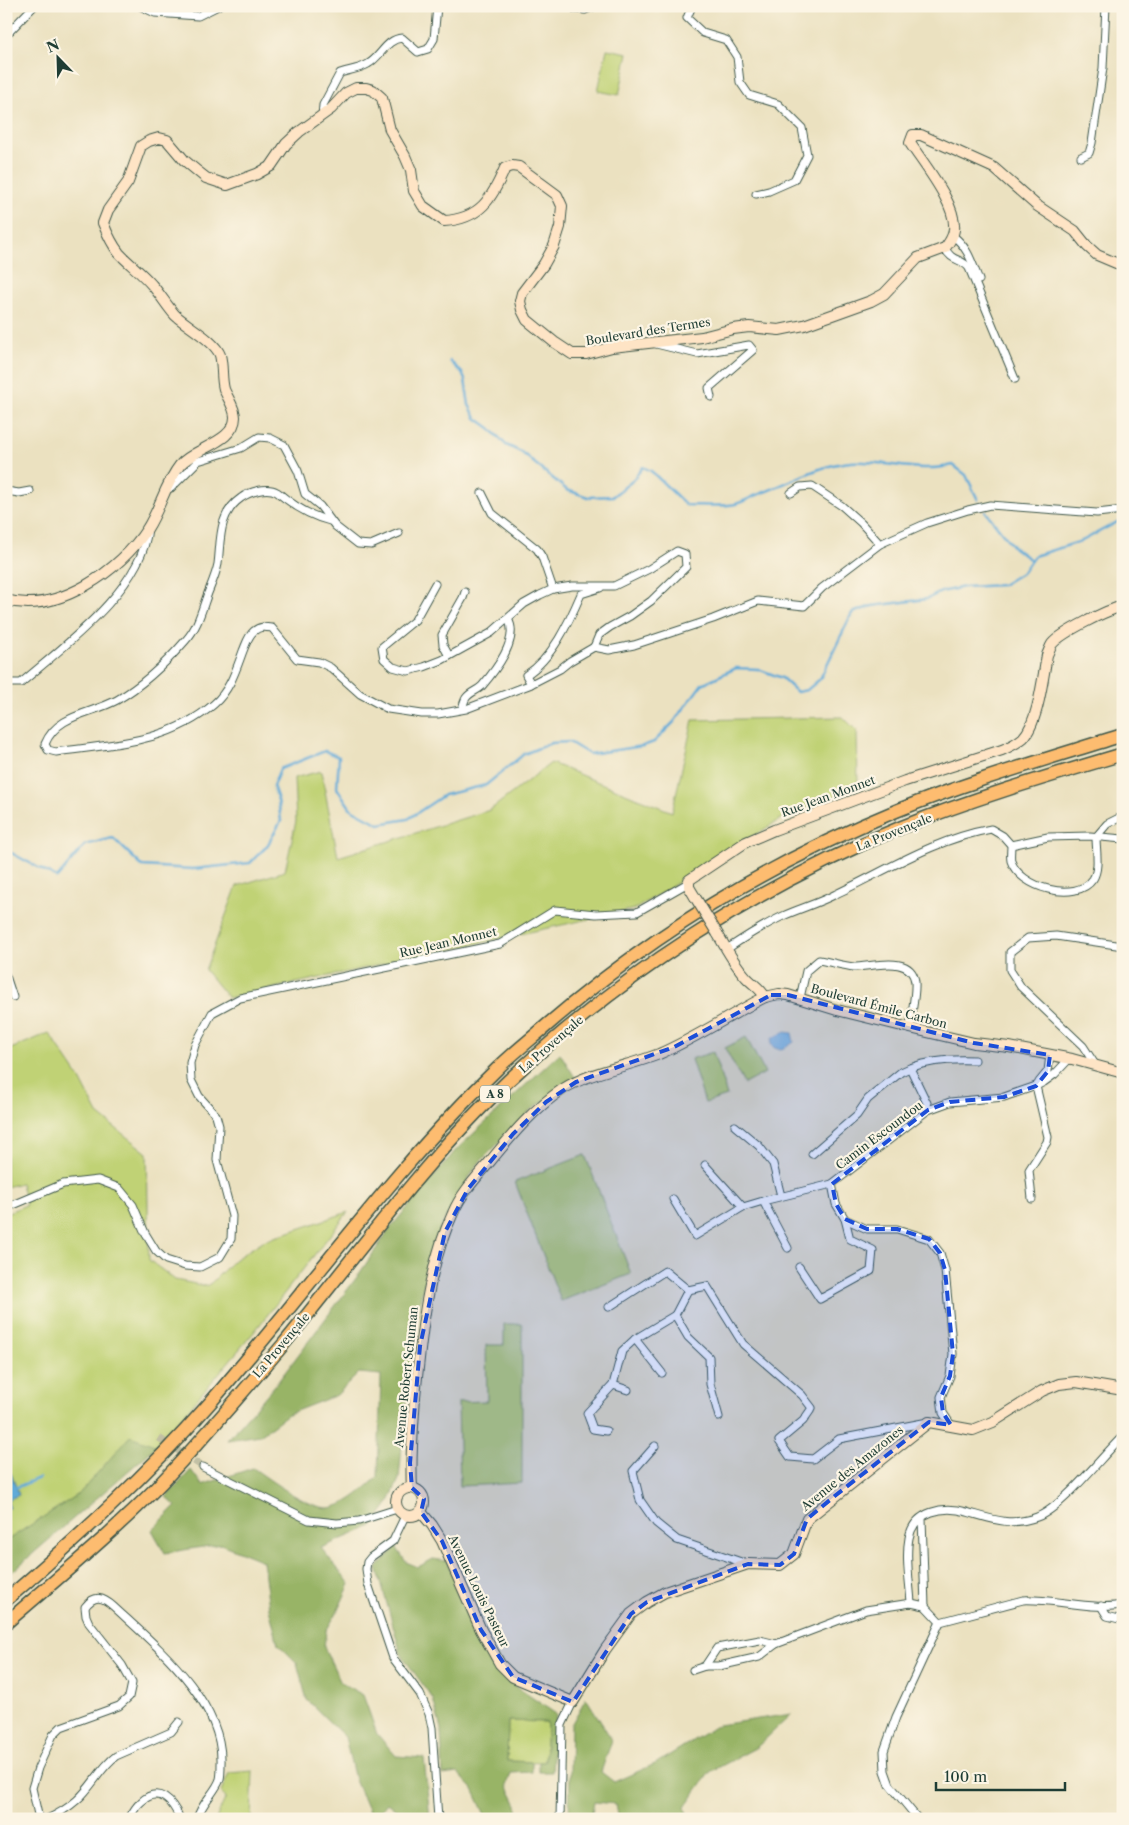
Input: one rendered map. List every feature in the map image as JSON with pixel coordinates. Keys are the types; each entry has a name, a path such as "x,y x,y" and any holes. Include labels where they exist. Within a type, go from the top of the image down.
{"highway":[{"name":"La Provençale","path":"6,1600 79,1537 147,1472 209,1404 393,1180 498,1067 566,1008 626,961 749,882 826,842 896,811 963,785 1123,736"},
{"name":"La Provençale","path":"6,1623 94,1546 160,1484 282,1345 401,1196 449,1142 508,1081 578,1020 637,974 758,896 835,857 902,827 968,803 1123,754"}],"street":[{"path":"6,35 34,6"},
{"path":"140,6 155,13 198,16 218,6"},
{"path":"322,116 323,105 340,73 367,65 396,39 402,38 418,52 428,49 434,39 437,6"},
{"path":"573,6 575,9 585,10 595,6"},
{"path":"692,6 687,18 703,33 726,40 737,57 740,82 749,96 778,104 802,128 807,155 794,180 769,191 756,194"},
{"path":"1081,157 1090,152 1092,143 1103,68 1106,6"},
{"name":"Boulevard des Termes","path":"6,600 29,603 46,601 80,588 122,560 148,528 165,490 180,464 201,449 223,439 231,431 235,417 224,388 221,358 217,349 174,314 151,284 120,253 103,223 108,210 128,182 141,146 149,140 158,138 167,140 184,160 206,178 227,185 271,166 286,144 331,109 346,93 356,88 373,90 382,98 390,130 411,170 414,191 423,206 444,221 463,218 476,212 496,190 505,168 512,166 519,167 557,195 562,206 560,227 554,246 544,264 522,293 520,301 527,320 572,354 586,354 612,347 702,336 749,327 779,330 804,325 872,301 884,294 918,258 945,248"},
{"path":"1015,379 969,268 965,263 952,258 945,248 953,236 954,219 949,203 910,143 913,135 921,134 994,168 1036,205 1075,231 1097,255 1123,266"},
{"path":"953,236 962,242 969,254 1008,349"},
{"path":"649,342 697,354 749,344 753,350 709,388 711,396"},
{"path":"165,490 171,488 198,461 241,448 259,437 270,438 284,445 298,471 305,494 320,506 330,521 358,544 371,545 399,533"},
{"path":"791,493 800,487 812,486 842,506 880,544"},
{"path":"6,491 19,493 30,491"},
{"path":"330,521 310,514 276,491 252,492 241,498 232,506 220,531 218,564 204,608 191,634 155,673 136,687 116,700 80,713 48,734 45,744 48,750 56,752 134,742 174,730 187,723 205,712 222,697 228,688 248,639 253,631 264,626 272,628 297,658 319,662 331,668 360,694 388,709 422,714 438,714 462,709 531,684 560,669 594,647 599,635 651,601 675,579 686,567 685,554 677,551 649,569 614,586 572,586 553,589 524,604 492,633 449,656 424,668 408,671 394,667 384,659 382,647 415,620 435,584"},
{"path":"482,493 492,513 537,549 542,557 553,589"},
{"path":"594,647 609,650 634,644 713,619 758,601 804,606 822,588 880,544 927,523 980,506 1097,513 1123,510"},
{"path":"6,682 22,683 97,619 129,578 147,538 148,528"},
{"path":"531,684 526,675 537,668 564,632 581,594 605,586"},
{"path":"449,656 443,645 442,636 464,598 465,592"},
{"name":"Rue Jean Monnet","path":"6,1208 63,1184 98,1180 119,1188 133,1205 148,1239 156,1251 166,1260 185,1266 200,1267 220,1257 231,1239 232,1216 216,1160 219,1126 216,1115 199,1096 191,1080 190,1063 195,1045 212,1013 240,998 500,944 555,910 596,914 637,912 688,883 692,877 738,847 774,830 905,781 1002,750 1022,738 1033,722 1047,655 1051,645 1068,631 1110,609 1123,606"},
{"path":"462,709 466,698 482,685 503,658 512,632 512,625 508,619"},
{"path":"727,949 741,939 784,916 816,904 918,853 970,833 991,829 1003,836 1011,845 1011,861 1018,872 1036,886 1056,892 1082,887 1092,880 1097,870 1096,837 1107,824 1123,816"},
{"path":"1011,845 1048,838 1096,837 1123,839"},
{"path":"688,883 745,976 763,991 765,997"},
{"path":"1096,1067 1084,1046 1020,987 1010,970 1010,952 1028,938 1056,936 1123,946"},
{"path":"800,998 806,971 819,960 852,967 893,963 905,967 912,973 915,982 910,1028"},
{"path":"6,976 14,997"},
{"name":"Boulevard Émile Carbon","path":"765,997 779,994 800,998 837,1010 974,1043 1070,1058 1096,1067 1123,1073"},
{"name":"Avenue Robert Schuman","path":"412,1488 411,1443 420,1346 425,1314 445,1232 454,1211 468,1188 513,1134 546,1102 563,1090 590,1075 647,1058 674,1047 765,997"},
{"path":"1032,1199 1028,1170 1047,1142 1048,1137 1036,1086 1048,1071 1050,1055"},
{"name":"Camin Escoundou","path":"799,1266 820,1299 871,1271 873,1250 850,1239 845,1219 836,1204 832,1184 928,1110 950,1102 1004,1097 1036,1086 1055,1074 1070,1058"},
{"path":"812,1154 857,1115 868,1099 901,1072 920,1064 958,1059 975,1060"},
{"path":"910,1068 927,1103 928,1110"},
{"path":"736,1126 759,1146 773,1164 781,1196"},
{"path":"705,1165 743,1207"},
{"path":"673,1199 695,1236 743,1207 832,1184"},
{"path":"763,1201 788,1248"},
{"path":"845,1219 867,1229 898,1229 929,1239 940,1253 946,1270 953,1354 950,1376 941,1397 943,1413 951,1425"},
{"path":"609,1307 665,1271 688,1290"},
{"path":"688,1290 707,1286 744,1344 802,1396 812,1408 803,1421 779,1441 790,1457 813,1459 839,1439 928,1422 973,1430 986,1425 1042,1391 1059,1384 1076,1382 1123,1390"},
{"path":"606,1431 593,1428 587,1413 613,1385 622,1351 635,1338 676,1315 688,1290"},
{"path":"676,1315 688,1336 710,1357 710,1384 719,1417"},
{"path":"635,1338 662,1373"},
{"path":"613,1385 628,1390"},
{"name":"Avenue des Amazones","path":"560,1819 562,1725 573,1702 604,1650 631,1614 665,1592 748,1564 780,1565 794,1554 807,1519 928,1422"},
{"path":"911,1603 909,1538 914,1526 922,1518 937,1509 950,1508 966,1511 990,1520 1007,1522 1037,1517 1057,1505 1123,1436"},
{"path":"656,1446 633,1471 640,1500 656,1523 677,1540 748,1564"},
{"path":"203,1467 309,1520 337,1523 401,1513 414,1516 420,1512 424,1504 423,1495 412,1488 406,1488 398,1494 396,1499 401,1513 393,1541 371,1557 367,1562 366,1570 368,1584 393,1658 420,1694 429,1714 432,1728 438,1819"},
{"name":"Avenue Louis Pasteur","path":"420,1512 432,1525 442,1542 481,1630 500,1664 513,1677 573,1702"},
{"path":"922,1518 925,1606"},
{"path":"39,1819 32,1788 38,1768 53,1735 61,1727 119,1706 129,1697 131,1690 132,1683 122,1665 89,1623 86,1616 86,1607 91,1600 98,1598 108,1601 156,1645 186,1680 212,1717 221,1752 220,1780 199,1810 197,1819"},
{"path":"940,1622 1023,1600 1036,1599 1100,1606 1118,1606 1123,1604"},
{"path":"693,1670 704,1666 720,1666 759,1657 776,1644 866,1610 911,1603 925,1606 940,1622"},
{"path":"1100,1606 1107,1616 1123,1620"},
{"path":"918,1819 890,1785 885,1771 884,1751 896,1717 940,1622"},
{"path":"704,1666 717,1648 760,1640 776,1644"},
{"path":"47,1819 66,1809 79,1799 109,1761 116,1756 171,1732 179,1722"},
{"path":"129,1819 141,1802 151,1796 160,1795 169,1799 180,1819"}],"highlighted area":[{"path":"771,995 788,995 974,1043 1050,1055 1048,1071 1036,1086 1004,1097 950,1102 928,1110 832,1184 836,1204 845,1219 867,1229 897,1229 929,1239 940,1253 945,1270 953,1354 950,1376 941,1397 943,1413 951,1425 929,1422 836,1495 807,1519 794,1554 780,1565 748,1564 647,1602 631,1614 573,1702 513,1677 481,1630 442,1541 421,1512 424,1499 412,1488 410,1463 420,1346 445,1232 468,1189 513,1134 546,1102 576,1082 674,1047"}],"green space":[{"path":"607,49 628,53 619,95 598,91"},
{"path":"843,717 857,731 858,788 784,817 635,909 228,998 205,970 237,886 285,871 296,821 294,778 321,771 338,857 490,810 551,763 672,812 693,720"},
{"path":"49,1033 80,1079 98,1114 147,1153 149,1260 175,1280 206,1286 234,1260 263,1241 348,1212 254,1332 157,1446 130,1437 79,1494 6,1541 6,1213 26,1205 21,1183 6,1187 6,1051"},
{"path":"746,1037 765,1073 744,1084 725,1048"},
{"path":"713,1052 727,1096 705,1103 691,1059"},
{"path":"560,1053 576,1079 531,1110 476,1166 440,1227 422,1291 410,1358 399,1479 388,1504 372,1526 321,1548 350,1584 326,1631 324,1647 341,1683 363,1695 377,1734 396,1756 424,1758 430,1819 408,1819 387,1803 381,1810 379,1819 372,1819 355,1780 345,1737 307,1700 297,1663 278,1644 269,1608 263,1561 221,1544 165,1553 152,1530 176,1506 166,1497 191,1470 202,1485 253,1468 304,1501 326,1508 347,1502 378,1477 381,1375 359,1373 337,1395 288,1414 260,1435 227,1440 277,1383 357,1277 391,1227 456,1150"},
{"path":"585,1155 631,1274 561,1301 515,1182"},
{"path":"504,1324 522,1324 522,1483 460,1486 458,1402 487,1401 486,1345 504,1345"},
{"path":"130,1436 157,1446 6,1577 6,1541 79,1494"},
{"path":"396,1547 406,1562 418,1567 433,1559 447,1561 487,1655 502,1677 556,1714 552,1772 539,1772 539,1762 545,1762 547,1722 508,1721 507,1761 532,1762 532,1772 511,1773 507,1785 517,1805 517,1819 487,1819 473,1789 458,1773 443,1775 441,1729 433,1699 401,1654 377,1568"},
{"path":"586,1698 612,1740 601,1772 614,1782 655,1764 718,1725 792,1714 757,1747 710,1772 685,1807 688,1819 619,1819 616,1804 594,1802 591,1819 569,1819 571,1725"},
{"path":"508,1721 547,1722 545,1762 507,1761"},
{"path":"253,1771 251,1819 216,1819 226,1797 221,1792 229,1773"}],"water":[{"path":"785,1032 792,1033 794,1042 782,1049 776,1049 771,1044 772,1038"},
{"path":"11,1473 19,1495 7,1500 10,1508 6,1509 6,1475"}],"waterway":[{"path":"450,361 462,373 469,405 476,418 490,428 506,445 521,452 567,490 588,497 613,496 631,482 643,467 651,471 686,505 730,505 826,467 851,462 864,462 928,468 953,465 966,475 978,500"},
{"path":"986,512 1014,548 1031,560"},
{"path":"6,850 57,878 85,845 113,838 142,866 193,869 250,863 267,846 281,821 278,800 273,786 280,769 325,751 339,757 337,788 351,809 379,824 408,819 444,795 486,785 524,754 551,743 569,742 589,754 643,746 654,742 674,722 702,684 736,668 758,669 782,678 797,692 807,690 820,679 852,613 872,606 927,599 941,592 964,587 1002,585 1023,572 1034,556 1082,541 1123,519"},
{"path":"15,1488 39,1478"}],"tunnel":[{"path":"159,1438 203,1467"}]}
